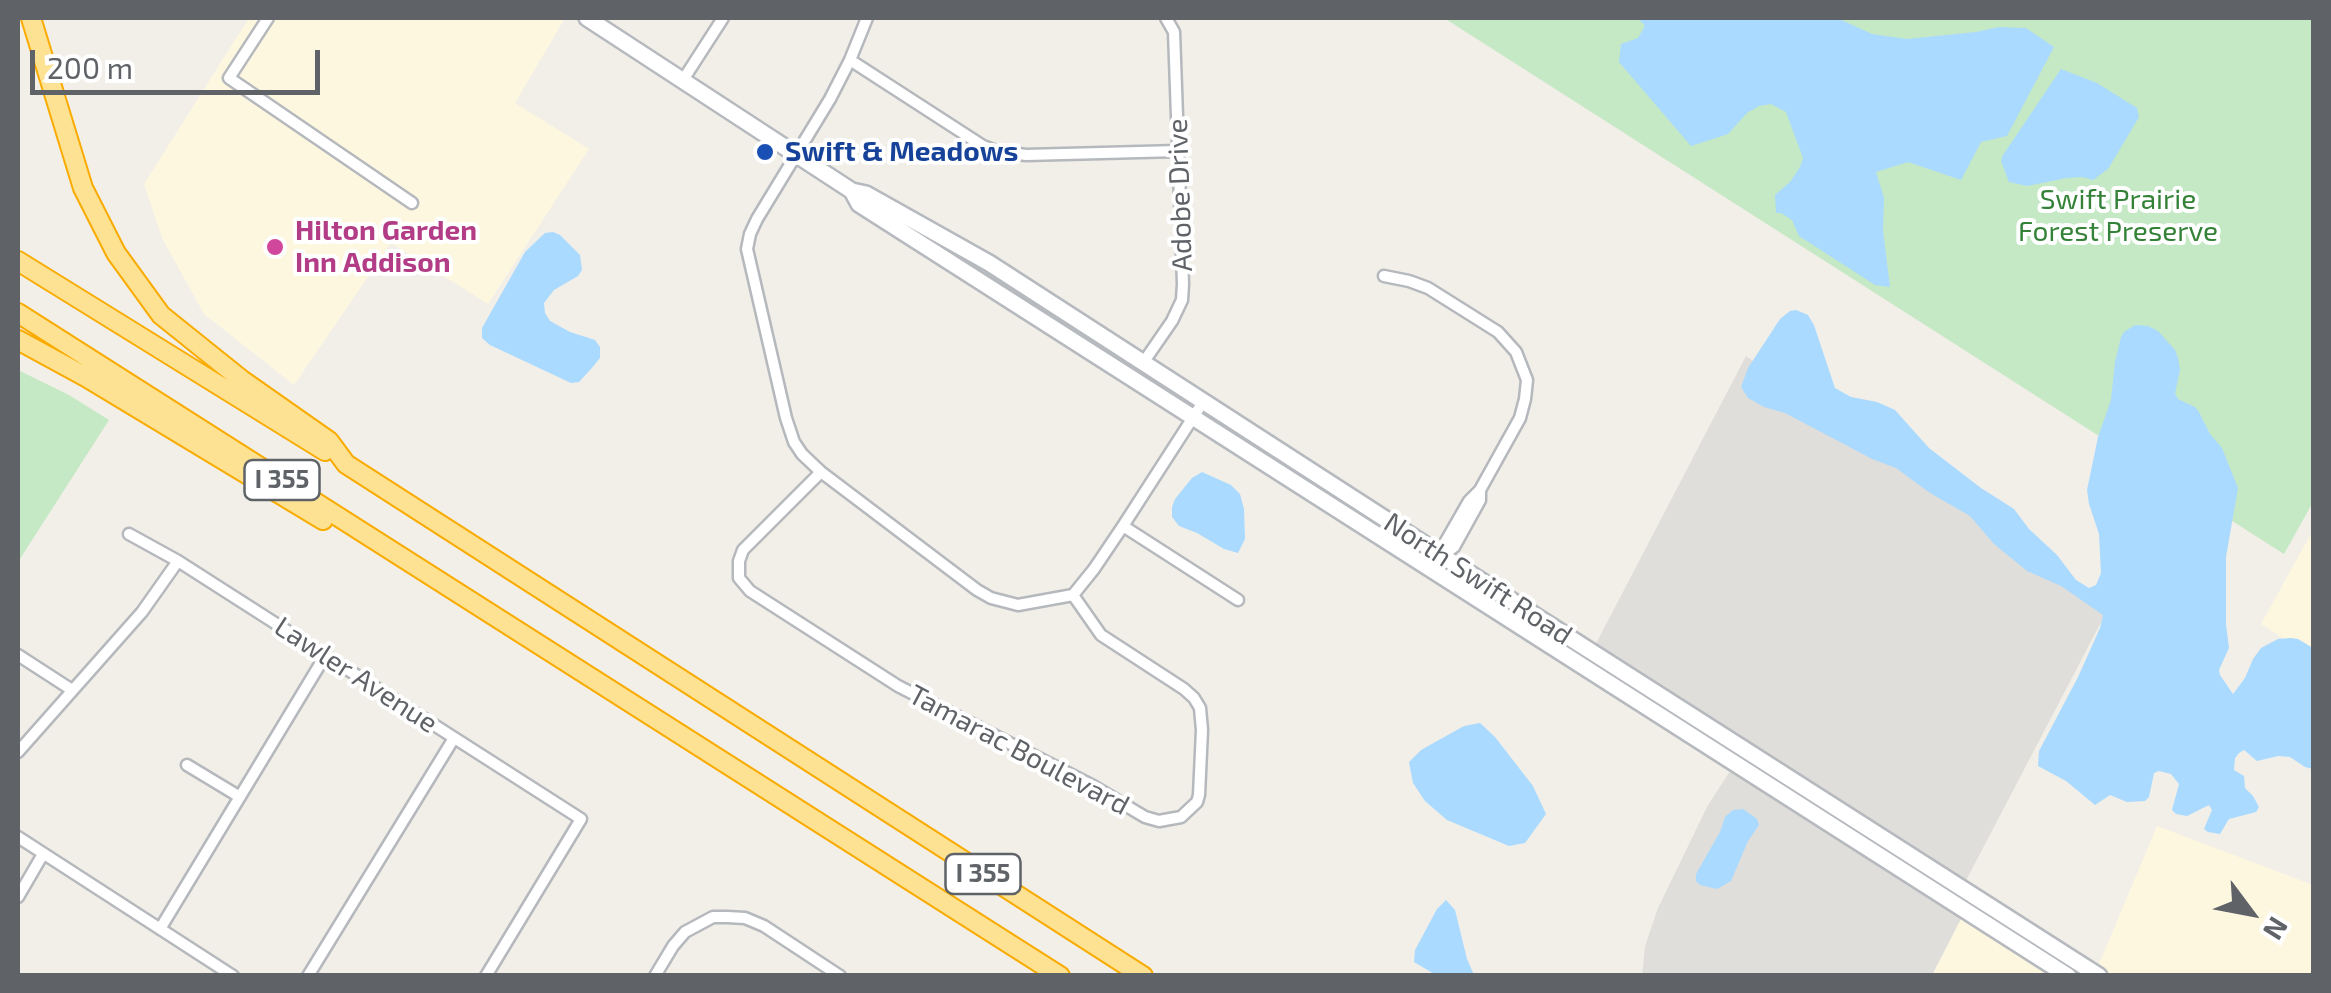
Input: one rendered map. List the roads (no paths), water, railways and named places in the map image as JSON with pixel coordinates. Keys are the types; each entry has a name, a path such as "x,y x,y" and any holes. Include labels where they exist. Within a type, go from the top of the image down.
{"highway":[{"path":"30,18 83,188 116,254 161,315 242,380 329,441 346,464"},
{"name":"I 355","path":"18,261 346,464 1142,976"},
{"name":"I 355","path":"18,312 1060,976"},
{"path":"18,340 493,621 546,648"}],"street":[{"path":"268,18 229,78 412,203"},
{"name":"North Swift Road","path":"587,18 852,191 866,194 988,263 1143,363 1438,562 1476,598 2068,976"},
{"path":"682,80 723,18"},
{"path":"867,18 850,60 750,234 748,249 790,430 802,454 977,590 1018,605 1072,594 1123,526 1202,402"},
{"name":"Adobe Drive","path":"1143,363 1172,322 1182,300 1174,32 1166,18"},
{"path":"850,60 996,151 1026,155 1178,151"},
{"name":"North Swift Road","path":"852,191 859,204 1193,416 1438,562 2099,976"},
{"path":"1384,276 1428,288 1498,332 1518,357 1527,380 1523,409 1480,490 1446,541 1438,562"},
{"name":"Tamarac Boulevard","path":"822,472 743,550 738,562 739,578 750,590 898,686 1146,817 1159,821 1181,817 1197,802 1200,708 1184,689 1107,640 1072,594"},
{"path":"1123,526 1238,600"},
{"name":"Lawler Avenue","path":"129,534 178,561 580,819 486,976"},
{"path":"18,752 142,612 178,561"},
{"path":"18,655 72,690"},
{"path":"160,929 325,656"},
{"path":"308,976 454,738"},
{"path":"187,765 240,797"},
{"path":"18,837 233,976"},
{"path":"18,897 43,854"},
{"path":"655,976 685,932 712,911 764,926 840,976"}],"water":[{"path":"1638,18 1837,18 1872,34 1907,39 1999,27 2026,28 2054,47 2007,136 1981,142 1961,180 1908,162 1876,172 1884,198 1883,231 1890,287 1875,285 1799,236 1792,220 1776,213 1775,195 1790,182 1803,158 1786,112 1771,104 1759,106 1728,134 1691,146 1619,62 1621,44 1638,38 1645,26"},
{"path":"2061,69 2097,83 2137,108 2139,117 2108,169 2093,180 2067,178 2027,186 2009,182 2001,161 2003,155"},
{"path":"553,232 580,255 582,270 554,290 544,303 545,313 550,321 595,340 600,347 600,358 579,382 571,383 482,338 482,328 525,252 545,233"},
{"path":"1796,310 1808,315 1814,325 1835,388 1895,410 1929,448 2014,509 2076,580 2089,588 2096,585 2101,573 2099,534 2087,490 2098,437 2111,400 2121,337 2135,325 2158,331 2178,358 2178,399 2199,412 2222,448 2238,488 2226,557 2229,648 2220,675 2233,694 2261,648 2278,639 2291,638 2313,648 2313,769 2290,757 2257,761 2244,750 2239,753 2234,770 2244,776 2245,788 2259,807 2256,812 2229,819 2220,834 2204,829 2212,810 2209,805 2187,816 2172,810 2179,784 2171,774 2154,773 2145,801 2127,802 2110,795 2095,805 2066,781 2038,766 2039,751 2078,677 2103,615 2061,586 2027,571 1994,544 1970,516 1896,468 1748,398 1741,387 1748,368 1780,319"},
{"path":"1202,472 1231,485 1240,494 1245,539 1238,553 1179,526 1172,517 1175,499"},
{"path":"1480,723 1533,786 1546,814 1525,843 1509,846 1447,820 1425,801 1413,783 1409,762 1421,750 1464,726"},
{"path":"1743,809 1759,825 1731,881 1717,889 1700,885 1696,874 1725,817 1733,810"},
{"path":"1446,900 1455,910 1474,975 1436,975 1414,962 1415,950"}],"place":[{"name":"Swift & Meadows","path":"765,152"},
{"name":"Hilton Garden Inn Addison","path":"275,247"}],"park label":[{"name":"Swift Prairie Forest Preserve","path":"2118,216"}]}
